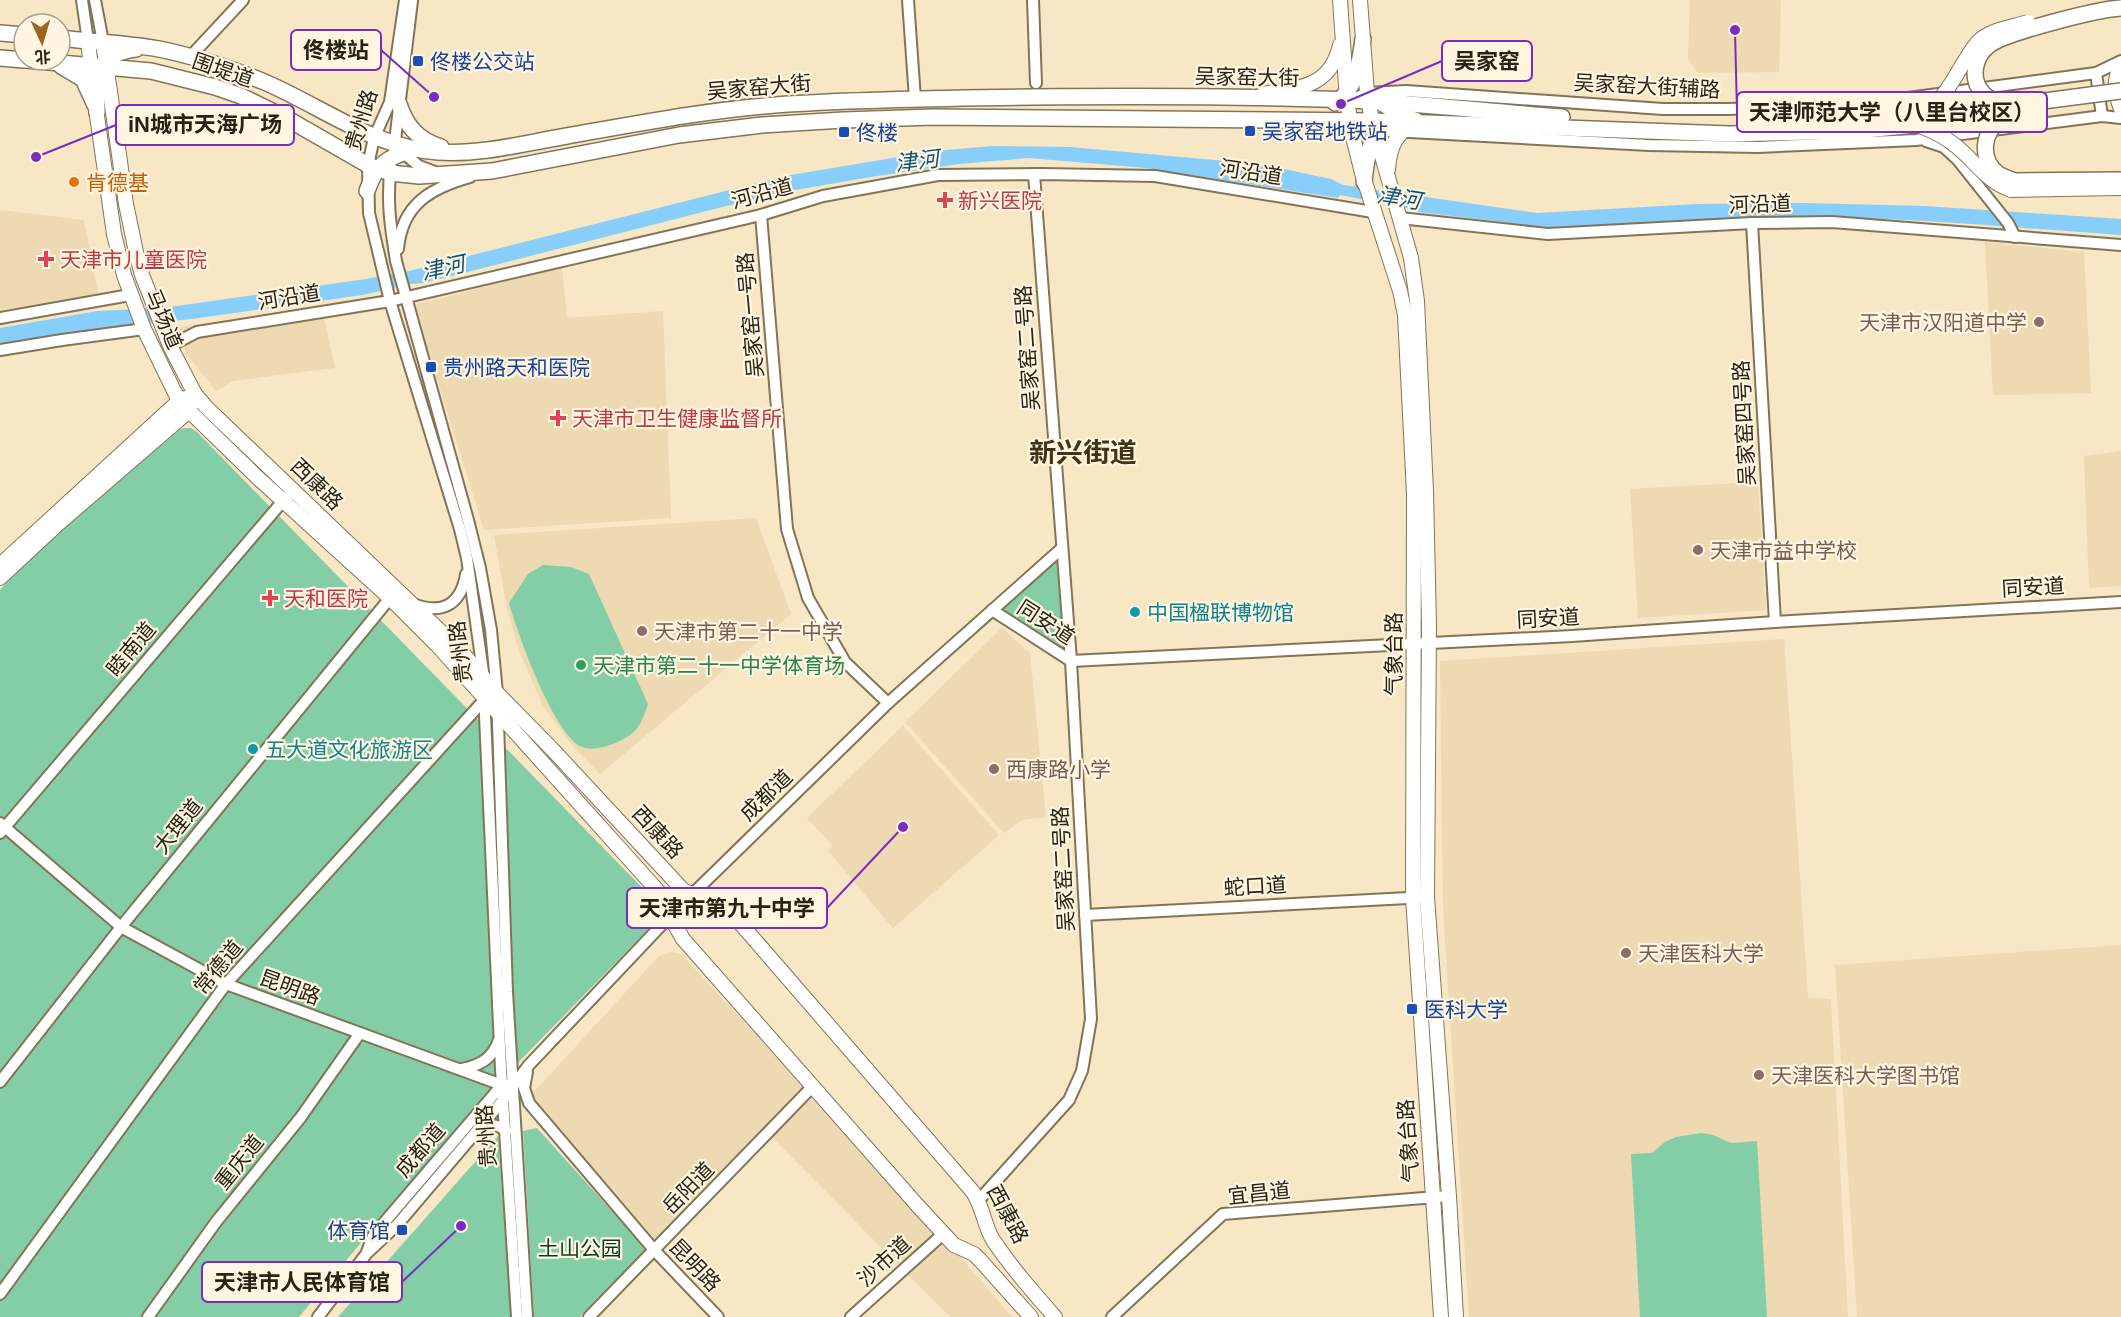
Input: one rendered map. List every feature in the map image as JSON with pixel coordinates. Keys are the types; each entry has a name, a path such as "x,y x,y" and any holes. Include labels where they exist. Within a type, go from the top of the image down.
{"highway":[{"path":"2024,109 1990,100 1983,95 1975,73 1983,51 1996,41 2026,31 2121,8"},
{"path":"1291,120 1314,114 1345,98 1356,74 1363,39"},
{"name":"围堤道","path":"72,45 98,59 165,73 241,96 378,169"},
{"name":"围堤道","path":"72,61 98,59 151,48 190,57 265,82 312,104 374,138"},
{"path":"97,113 98,59"},
{"path":"72,72 83,79 97,113"},
{"name":"吴家窑大街","path":"378,169 403,175 444,175 492,171 679,135 773,124 933,117 1350,121 1377,128 1435,123 1558,122 1730,134 1856,131 1913,128 2121,91"},
{"name":"吴家窑大街","path":"374,138 396,151 418,149 462,152 492,149 674,117 762,106 915,99 1115,96 1372,99 1489,111 1558,122"},
{"name":"吴家窑大街","path":"2024,109 2121,100"},
{"path":"394,103 407,123 423,139 435,145 462,152"},
{"path":"2024,109 1991,128 1987,136 1985,152 1989,164 1999,175 2015,181 2121,180"},
{"path":"1364,182 1367,159 1377,128 1401,115 1457,115 1489,111"},
{"path":"368,191 372,176 396,151"}],"main road":[{"name":"气象台路","path":"1340,0 1345,98 1364,182 1400,291 1405,315 1414,495 1414,644 1420,898 1433,1198 1441,1317"},
{"name":"气象台路","path":"1360,0 1363,39 1377,128 1388,178 1411,258 1417,301 1426,491 1429,644 1420,898 1449,1196 1456,1317"},
{"path":"2114,0 1989,34 1973,47 1950,86 1913,128 1940,134 1957,146 1984,174 2000,186 2011,190 2121,188"},
{"path":"1342,34 1356,74 1372,99 1401,115 1435,123"},
{"path":"1242,97 1294,88 1318,81 1331,69 1342,34"},
{"name":"马场道","path":"98,59 113,110 126,204 136,252 147,289 170,346 187,404"},
{"path":"2121,63 2116,80 2116,95 2121,109"},
{"name":"马场道","path":"97,113 114,234 130,295 144,329 187,404"},
{"path":"1388,178 1391,149 1401,133 1411,125 1435,123"},
{"path":"144,329 164,393 163,424"},
{"path":"0,566 187,404"},
{"name":"西康路","path":"187,404 209,429 447,636 483,676 498,715 666,900 684,939 943,1234 954,1245 974,1254 1031,1317"},
{"name":"西康路","path":"187,404 206,407 269,468 288,496 452,660 552,749 683,890 693,894 712,896 734,916 979,1200 993,1238 1028,1286 1055,1317"},
{"path":"0,578 163,424 189,421 209,429"}],"street":[{"name":"马场道","path":"82,0 98,59"},
{"path":"95,0 98,59"},
{"path":"190,57 243,0"},
{"name":"贵州路","path":"396,151 394,103 405,0"},
{"name":"贵州路","path":"412,0 394,103 374,138 396,261 480,568 491,630 500,1037 508,1085 504,1099 517,1317"},
{"path":"908,0 915,99"},
{"path":"1033,0 1036,83"},
{"name":"吴家窑大街辅路","path":"1372,99 1406,91 1663,109 1726,110 1816,107 1886,101 2097,74 2121,63"},
{"path":"2097,74 2102,116"},
{"path":"1377,128 1401,133 1672,146 1758,147 1913,128 2102,116 2121,118"},
{"path":"1913,128 1944,147 1957,159 1997,208 2015,237"},
{"path":"396,151 419,166 444,175"},
{"path":"396,261 400,234 407,216 415,206 434,190 449,183 492,171"},
{"name":"吴家窑二号路","path":"979,1200 1069,1100 1082,1071 1091,1019 1071,662 1034,174"},
{"name":"河沿道","path":"170,346 197,332 390,301 761,215 823,196 938,175 1155,176 1372,210"},
{"name":"贵州路","path":"368,191 369,213 380,265 450,493 467,558 483,676"},
{"name":"河沿道","path":"1399,214 1548,234 1752,223 1832,222 2121,245"},
{"name":"吴家窑一号路","path":"761,215 787,529 808,598 839,653 845,662 888,703"},
{"name":"吴家窑四号路","path":"1752,223 1775,622"},
{"path":"0,318 130,295"},
{"path":"0,350 144,329"},
{"name":"睦南道","path":"2,828 288,496"},
{"name":"成都道","path":"367,1252 374,1236 394,1211 508,1085 671,915 888,703 1061,549"},
{"path":"412,604 437,609 450,604 464,586 467,558"},
{"name":"大理道","path":"0,1082 121,927 390,598"},
{"name":"同安道","path":"992,610 1071,662 1584,636 1775,622 2121,602"},
{"name":"常德道","path":"0,1294 226,984 491,696"},
{"name":"贵州路","path":"498,715 508,1085 527,1317"},
{"name":"昆明路","path":"2,828 121,927 226,984 508,1085"},
{"name":"蛇口道","path":"1084,915 1420,898"},
{"name":"重庆道","path":"148,1317 216,1222 301,1117 360,1033"},
{"path":"461,1070 486,1061 495,1051 500,1037"},
{"name":"昆明路","path":"528,1066 524,1088 529,1103 655,1251 718,1317"},
{"name":"岳阳道","path":"589,1317 813,1086"},
{"name":"成都道","path":"318,1317 367,1252 397,1225 504,1099"},
{"path":"478,1129 494,1125 506,1131"},
{"name":"宜昌道","path":"1113,1317 1223,1214 1449,1196"},
{"name":"沙市道","path":"851,1317 943,1234"}],"shaded area":[{"path":"1690,0 1781,0 1779,72 1698,73 1688,59"},
{"name":"天津市儿童医院","path":"0,210 84,220 99,298 0,310"},
{"name":"天津市汉阳道中学","path":"1985,242 2084,252 2091,393 1993,395"},
{"name":"天津市卫生健康监督所","path":"562,267 567,318 663,311 671,518 484,530 414,305"},
{"path":"322,307 335,368 233,381 216,391 188,356 175,328"},
{"path":"2121,451 2121,586 2089,588 2084,456"},
{"name":"天津市益中学校","path":"1758,482 1766,610 1638,618 1630,489"},
{"name":"天津市第二十一中学","path":"756,518 791,614 600,774 573,746 543,706 518,648 506,604 494,535"},
{"name":"西康路小学","path":"1002,628 1030,653 1046,817 1022,820 1004,833 905,722"},
{"name":"天津医科大学","path":"1784,639 1808,998 1831,999 1848,1317 1469,1317 1443,908 1440,661"},
{"path":"903,726 999,835 893,928 828,851 833,846 807,818"},
{"path":"2121,945 2121,1317 1857,1317 1835,965"},
{"path":"670,952 684,957 957,1253 1012,1317 950,1317 771,1136 657,1242 531,1095 659,956"}],"green space":[{"name":"五大道文化旅游区","path":"184,428 191,428 197,432 663,909 663,914 469,1113 299,1317 0,1317 0,590 30,557"},
{"path":"1066,552 1074,664 995,613"},
{"name":"天津市第二十一中学体育场","path":"543,565 571,567 589,574 648,704 636,729 613,744 589,749 571,739 549,704 528,658 509,603 528,574"},
{"name":"土山公园","path":"537,1128 647,1250 580,1317 534,1317 523,1131"},
{"path":"1701,1133 1713,1135 1731,1143 1757,1141 1767,1317 1640,1317 1631,1154 1652,1153 1665,1142 1676,1137"},
{"path":"498,1136 511,1317 338,1317"}],"water":[{"name":"津河","path":"993,146 1070,147 1237,162 1331,179 1343,185 1537,213 1697,204 1805,203 1925,206 2121,219 2121,235 1843,217 1710,219 1554,228 1418,212 1413,209 1340,195 1338,198 1146,168 1029,158 959,164 778,193 424,283 363,295 191,319 73,332 0,344 0,328 97,311 163,308 366,279 409,271 785,176 934,151"}],"place":[{"name":"天津师范大学（八里台校区）","path":"1735,30"},
{"name":"佟楼公交站","path":"418,61"},
{"name":"佟楼站","path":"434,97"},
{"name":"吴家窑","path":"1341,104"},
{"name":"吴家窑地铁站","path":"1250,131"},
{"name":"佟楼","path":"844,132"},
{"name":"iN城市天海广场","path":"36,157"},
{"name":"肯德基","path":"74,182"},
{"name":"新兴医院","path":"945,200"},
{"name":"天津市儿童医院","path":"46,259"},
{"name":"天津市汉阳道中学","path":"2039,322"},
{"name":"贵州路天和医院","path":"431,367"},
{"name":"天津市卫生健康监督所","path":"558,418"},
{"name":"天津市益中学校","path":"1698,550"},
{"name":"天和医院","path":"270,598"},
{"name":"中国楹联博物馆","path":"1135,612"},
{"name":"天津市第二十一中学","path":"642,631"},
{"name":"天津市第二十一中学体育场","path":"581,665"},
{"name":"五大道文化旅游区","path":"253,749"},
{"name":"西康路小学","path":"994,769"},
{"name":"天津市第九十中学","path":"903,827"},
{"name":"天津医科大学","path":"1626,953"},
{"name":"医科大学","path":"1412,1009"},
{"name":"天津医科大学图书馆","path":"1759,1075"},
{"name":"天津市人民体育馆","path":"461,1226"},
{"name":"体育馆","path":"402,1230"}],"district":[{"name":"新兴街道","path":"1083,453"}]}
